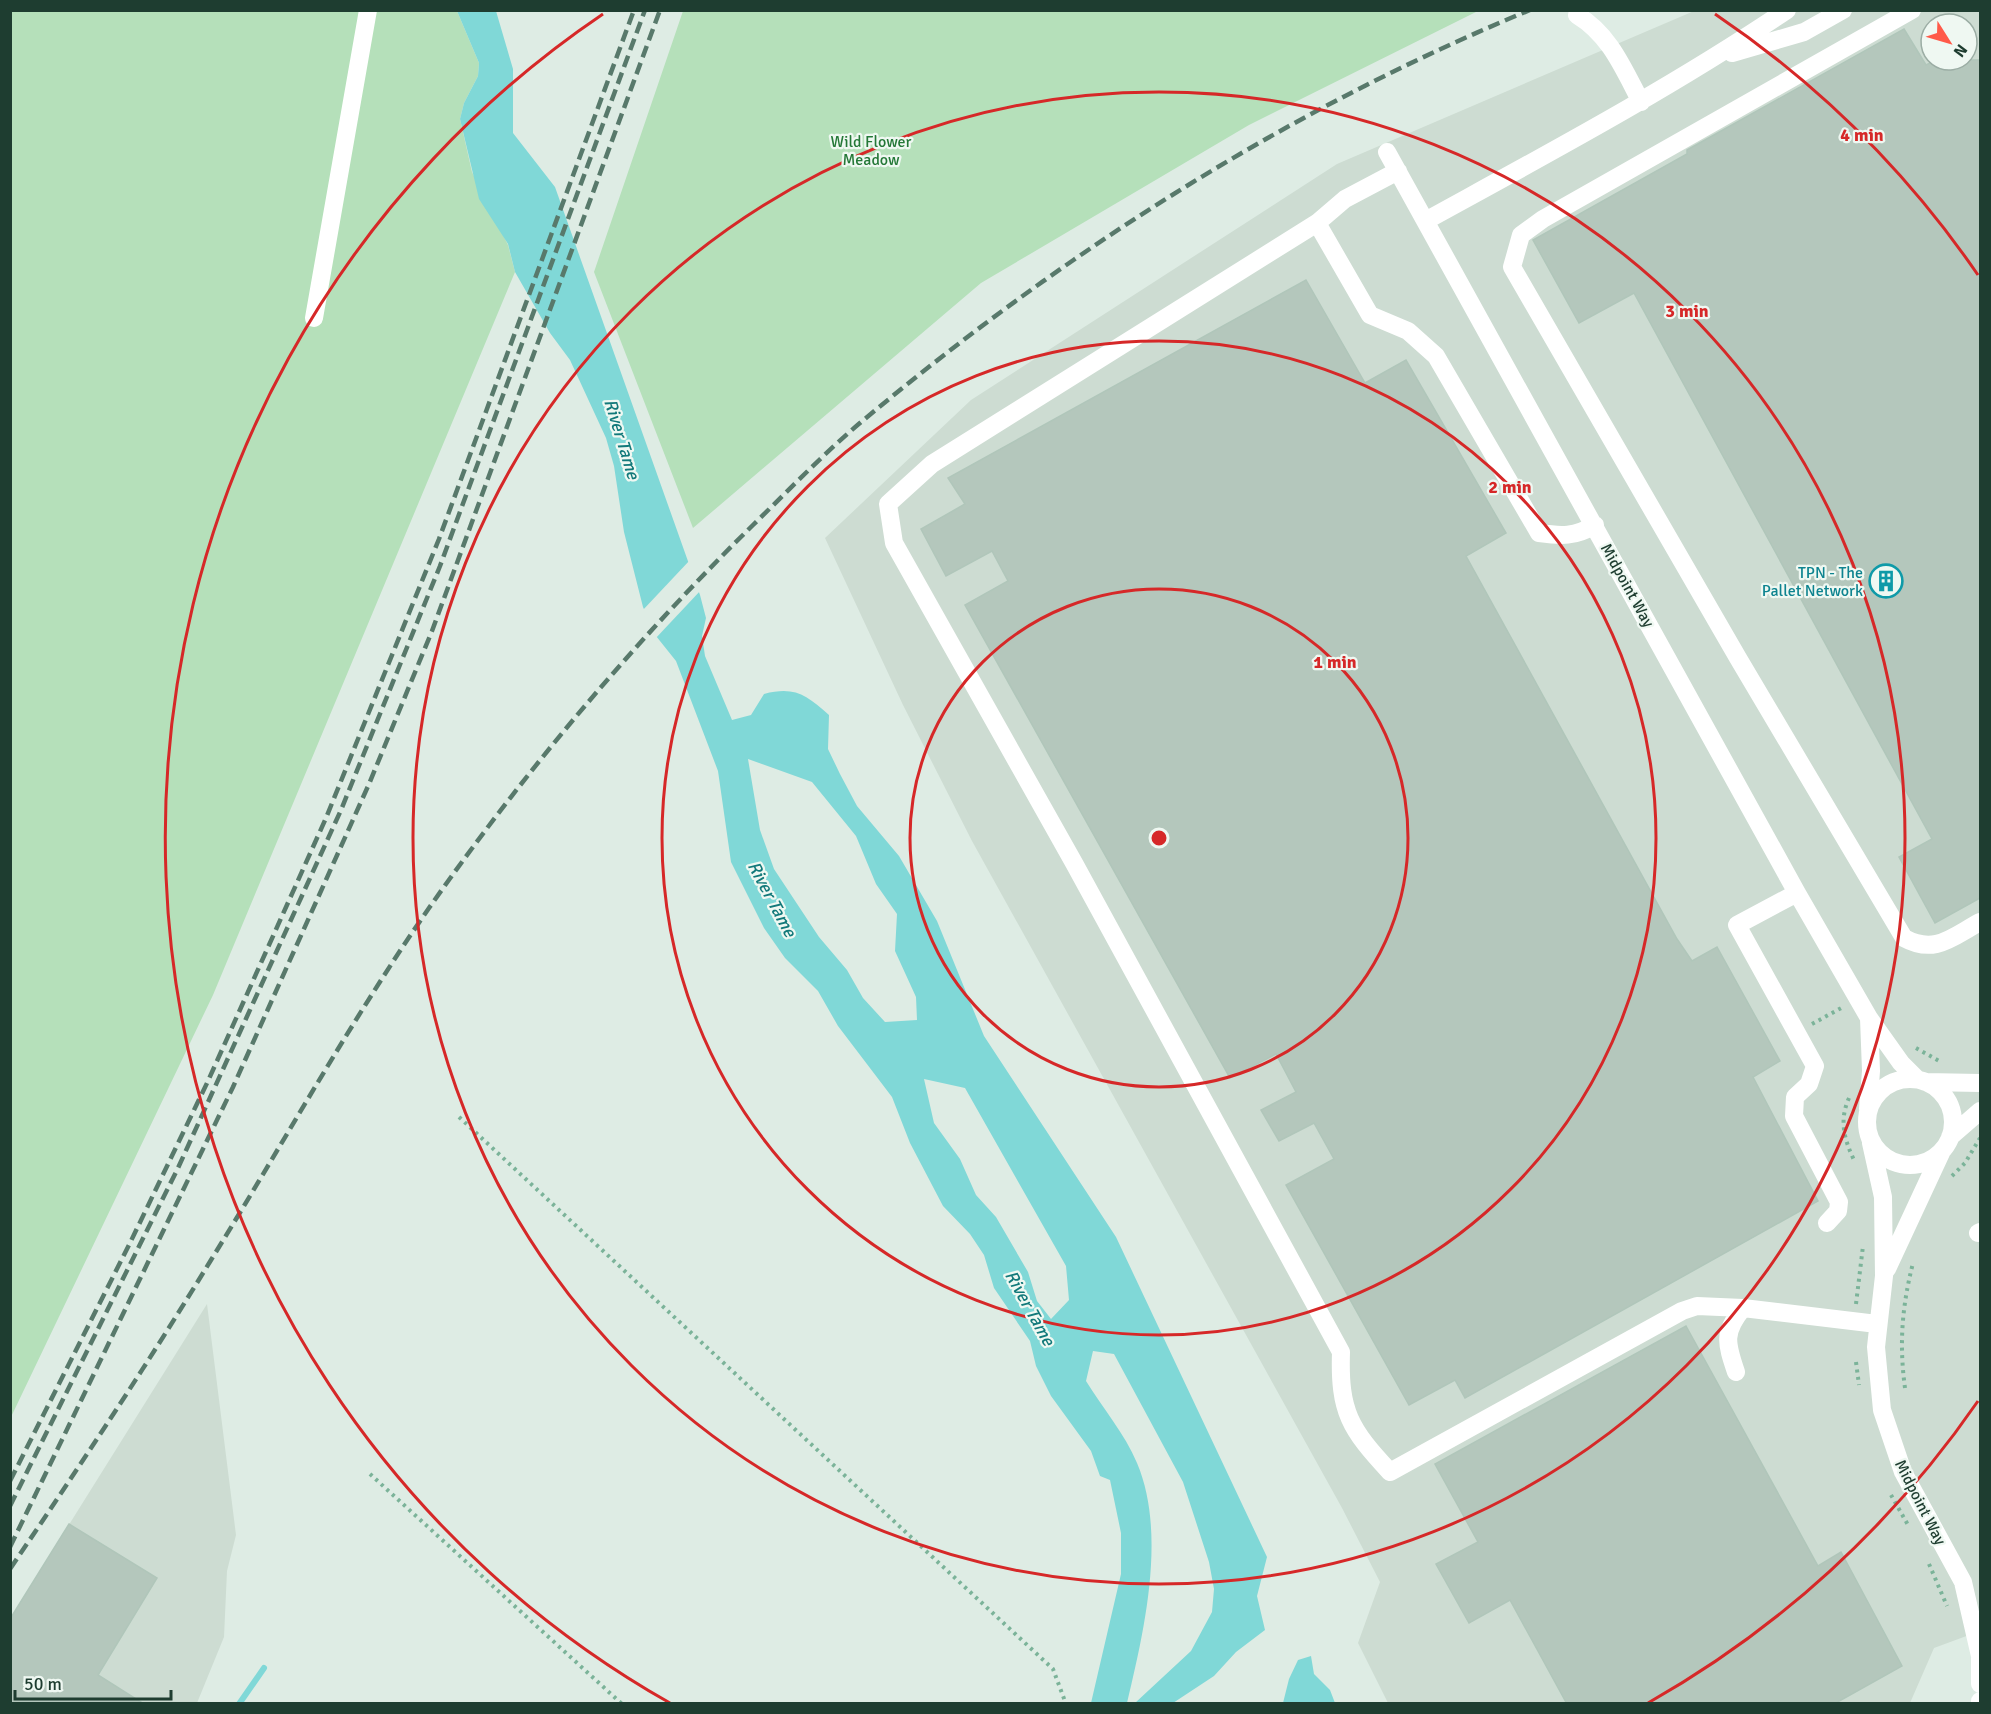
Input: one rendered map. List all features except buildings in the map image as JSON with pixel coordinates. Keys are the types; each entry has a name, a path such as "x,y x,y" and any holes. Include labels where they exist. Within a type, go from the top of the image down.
{"street":[{"path":"314,318 368,10"},
{"path":"1427,220 1641,102 1719,56 1787,10"},
{"path":"1719,56 1804,32 1843,10"},
{"path":"1912,10 1543,219 1521,235 1512,267 1738,658 1904,938 1918,946 1936,946 1980,922"},
{"path":"1577,15 1599,30 1641,102"},
{"name":"Midpoint Way","path":"1387,152 1427,220 1797,893 1869,1018 1901,1063 1921,1080"},
{"path":"1398,171 1346,199 1317,223 932,464 888,504 894,543 1074,863 1341,1352 1342,1400 1350,1420 1373,1453 1390,1472 1682,1311 1697,1306 1743,1308 1877,1324"},
{"path":"1317,223 1370,315 1408,330 1436,356 1539,533 1568,536 1580,534 1595,525"},
{"path":"1797,893 1737,926 1815,1066 1809,1084 1795,1097 1794,1116 1839,1202 1838,1210 1827,1223"},
{"name":"Midpoint Way","path":"1868,1110 1871,1071 1869,1018"},
{"path":"1921,1080 1938,1089 1948,1103 1953,1120 1946,1145 1928,1162 1906,1166 1883,1157 1871,1143 1866,1127 1871,1101 1886,1086 1906,1079 1980,1083"},
{"name":"Midpoint Way","path":"1884,1276 1946,1145 1980,1111"},
{"name":"Midpoint Way","path":"1871,1143 1883,1197 1884,1276 1877,1324 1882,1410 1903,1472 1963,1582 1980,1656 1980,1684"},
{"path":"1736,1372 1728,1349 1730,1324 1743,1308"},
{"name":"Midpoint Way","path":"1963,1582 1980,1599"}],"path":[{"path":"1796,1033 1858,998"},
{"path":"459,1117 1053,1669 1066,1704"},
{"path":"1948,1179 1965,1163 1980,1138"},
{"path":"1905,1388 1900,1334 1903,1302 1916,1252"},
{"path":"370,1474 622,1704"}],"shaded area":[{"path":"1694,11 1980,11 1980,1631 1934,1648 1910,1703 1388,1703 1358,1643 1380,1582 1342,1508 972,841 903,705 825,538 971,400 1337,164"},
{"path":"207,1304 236,1535 227,1571 224,1637 197,1703 11,1703 10,1619"}],"green space":[{"name":"Wild Flower Meadow","path":"683,10 1478,11 1249,125 981,283 693,528 594,272"},
{"path":"11,11 457,11 479,63 478,76 464,103 460,119 472,172 508,245 515,272 213,995 11,1417"}],"water":[{"name":"River Tame","path":"457,11 496,11 513,69 513,133 555,187 700,595 706,618 702,636 705,656 732,720 751,715 764,694 784,691 806,697 829,715 828,749 840,774 857,806 899,856 937,921 984,1036 1116,1237 1267,1557 1257,1596 1265,1630 1236,1652 1214,1676 1173,1703 1135,1703 1191,1651 1212,1612 1214,1589 1209,1562 1183,1482 1114,1354 1093,1351 1086,1381 1120,1431 1137,1463 1146,1491 1152,1551 1146,1614 1127,1703 1091,1703 1121,1574 1121,1533 1110,1480 1100,1476 1091,1451 1051,1396 1036,1366 1030,1341 994,1288 984,1255 970,1234 943,1206 910,1143 892,1097 838,1026 818,991 785,958 764,928 731,862 718,771 676,661 656,636 643,607 624,532 614,466 606,438 570,360 550,333 515,272 508,244 479,199 460,119 464,103 478,76 479,63","holes":["748,759 812,782 856,836 876,884 897,914 895,951 916,997 917,1020 885,1022 863,998 847,970 819,937 774,869 760,830","924,1079 965,1088 1066,1266 1069,1300 1051,1319 1037,1301 1028,1272 996,1217 976,1195 960,1159 934,1123"]},
{"path":"1311,1656 1314,1674 1330,1690 1335,1703 1283,1703 1289,1679 1298,1660"}],"pier":[{"path":"690,560 701,590 655,639 642,611"}],"waterway":[{"path":"239,1704 264,1668"}],"railway":[{"path":"10,1481 130,1243 208,1081 326,818 439,539 634,10"},
{"path":"10,1506 178,1168 341,810 440,566 645,10"},
{"path":"10,1547 233,1087 369,784 432,631 660,10"},
{"path":"10,1569 162,1338 345,1038 429,908 542,758 665,615 808,470 866,418 1020,298 1100,242 1183,188 1353,92 1440,49 1530,10"}],"place":[{"name":"TPN - The Pallet Network","path":"1886,581"}]}
